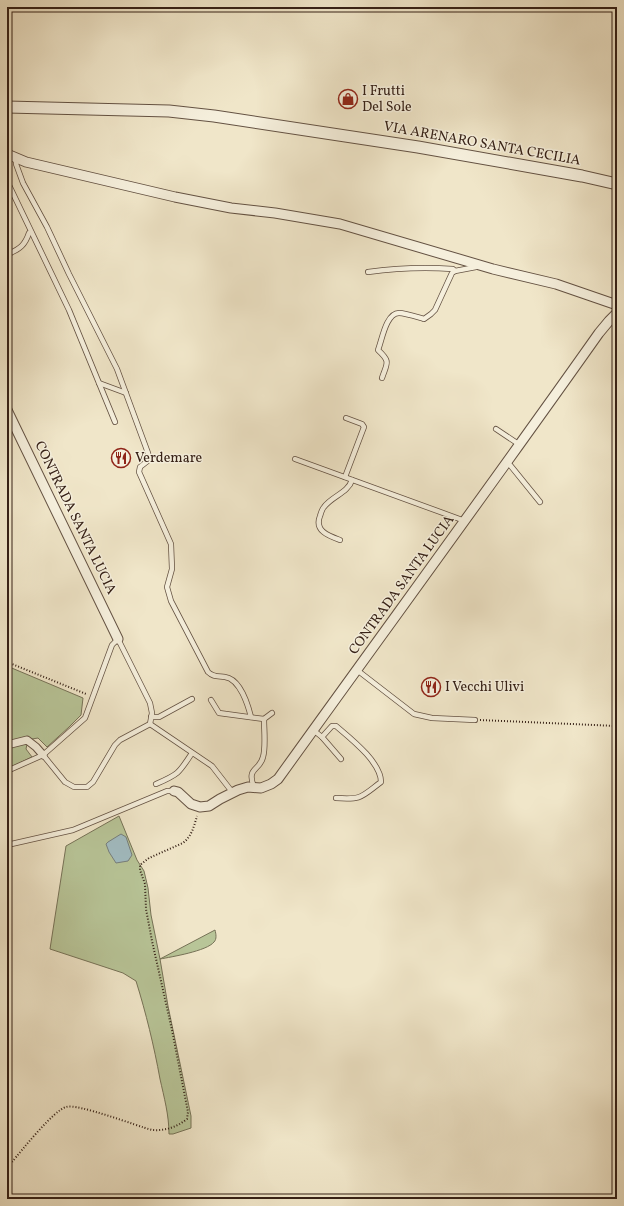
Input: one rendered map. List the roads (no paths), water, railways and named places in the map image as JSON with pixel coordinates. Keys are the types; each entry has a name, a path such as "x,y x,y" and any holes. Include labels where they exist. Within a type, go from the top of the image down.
{"street":[{"name":"VIA ARENARO SANTA CECILIA","path":"7,107 169,111 214,116 418,147 617,184"},
{"path":"7,154 26,162 230,208 274,213 340,224 478,264 556,284 617,305"},
{"name":"CONTRADA SANTA LUCIA","path":"174,791 178,792 191,804 200,807 209,806 220,799 248,787 261,788 278,779 312,730 520,445 599,333 617,313"},
{"name":"CONTRADA SANTA LUCIA","path":"7,410 118,639"},
{"path":"7,745 28,740 43,755"}],"lane":[{"path":"16,158 16,164 24,183 117,369 148,453 149,460 140,468 139,472 171,544 172,569 167,587 170,601 208,672 211,675 226,677 232,680 244,696 251,717"},
{"path":"7,182 69,310 115,422"},
{"path":"8,254 23,246 29,233 31,232"},
{"path":"368,272 399,268 428,267 453,269 455,271 476,267 478,264"},
{"path":"382,378 387,362 386,357 378,350 387,321 392,315 399,313 424,319 432,314 436,310 452,273 455,271"},
{"path":"99,383 126,393"},
{"path":"345,477 364,427 362,424 346,418"},
{"path":"496,429 520,445"},
{"path":"295,459 465,521"},
{"path":"507,463 540,502"},
{"path":"340,540 328,536 322,531 318,525 319,519 323,508 350,486 352,480"},
{"path":"7,771 43,755 85,718 112,645 118,639 150,703 150,724"},
{"path":"357,670 414,714 432,718 475,720"},
{"path":"151,717 159,717 192,698"},
{"path":"211,700 219,714 264,719 272,713"},
{"path":"254,787 251,781 251,774 264,756 264,719"},
{"path":"43,755 65,782 74,788 87,787 93,782 115,745 120,740 150,724"},
{"path":"150,724 212,766 233,793"},
{"path":"322,737 332,726 336,726 366,752 381,776 381,782 358,798 353,800 336,798"},
{"path":"312,730 322,737 341,759"},
{"path":"156,784 175,776 181,771 192,753"},
{"path":"7,845 73,830 167,791 174,791"}],"water":[{"path":"121,834 126,837 132,855 128,861 116,863 106,844"}],"place":[{"name":"I Frutti Del Sole","path":"348,99"},
{"name":"Verdemare","path":"121,458"},
{"name":"I Vecchi Ulivi","path":"431,687"}]}
